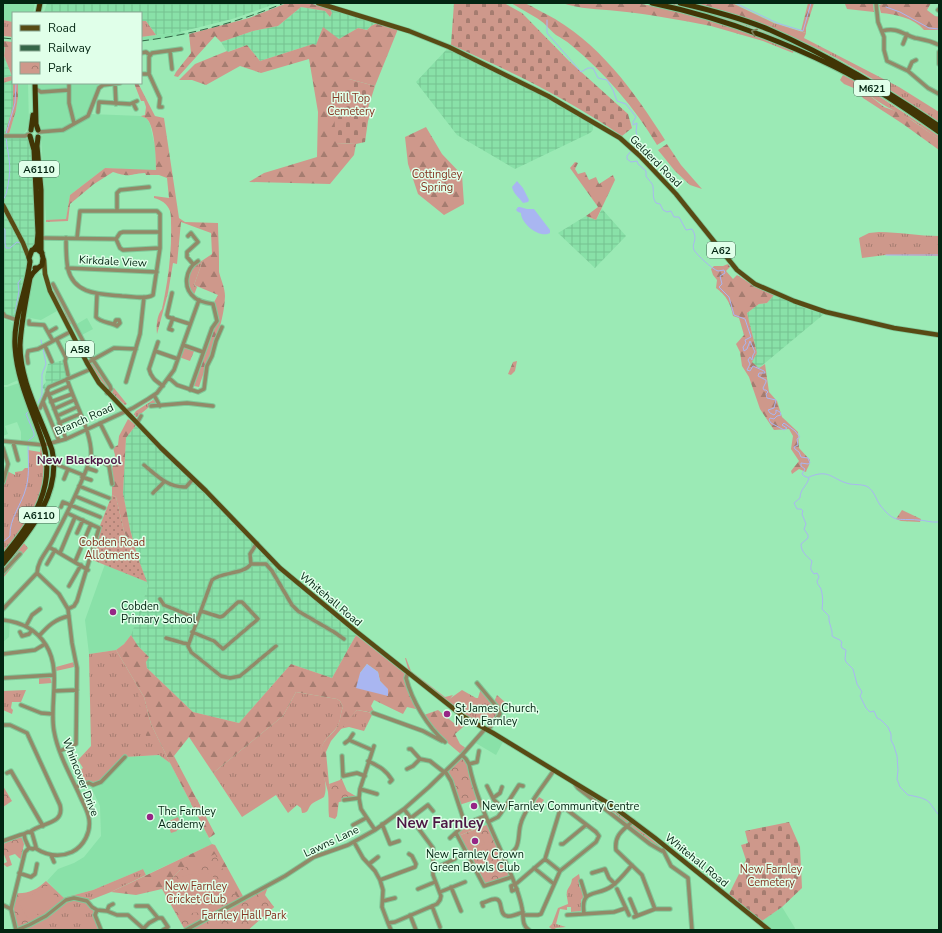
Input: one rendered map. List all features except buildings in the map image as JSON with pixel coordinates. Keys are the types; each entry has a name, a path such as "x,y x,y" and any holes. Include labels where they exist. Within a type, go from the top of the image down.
{"highway":[{"name":"M621","path":"652,3 720,20 801,51 834,66 939,132"},
{"name":"M621","path":"680,3 747,22 770,30 804,46 879,87 939,126"},
{"name":"A6110","path":"34,85 36,124 38,133 37,146 41,190 43,256 42,265 30,278 20,344 22,362 30,393 44,436"},
{"name":"A6110","path":"3,564 32,526 47,498 54,463 20,378 15,346 17,320 30,260 37,245 38,234 34,150 30,133 33,119 34,85"},
{"path":"35,128 38,133 34,138 30,133 35,128"},
{"path":"34,249 39,249 43,256"},
{"path":"30,260 32,266 38,268"},
{"path":"17,320 20,318 26,301"},
{"name":"A6110","path":"3,557 28,524 43,496 48,477 47,444"}],"main road":[{"name":"Gelderd Road","path":"318,3 409,31 449,47 548,96 620,138 640,156 676,194 730,263 755,284 794,301 826,312 894,328 939,335"},
{"path":"3,205 23,242 30,260"},
{"path":"23,242 27,247 34,249"},
{"name":"Whitehall Road","path":"43,256 46,274 69,329 99,383 107,393 280,568 357,632 464,717 573,781 633,821 664,848 770,930"},
{"path":"38,268 46,274"}],"street":[{"path":"876,3 877,16 882,31 887,61"},
{"path":"882,31 894,29 914,38 926,39 939,45 939,64"},
{"path":"903,44 907,34"},
{"path":"150,55 155,52 181,49"},
{"path":"170,51 172,69"},
{"path":"142,53 146,52 150,55"},
{"path":"150,55 149,74 161,95 159,107 162,107"},
{"path":"908,71 912,62 916,60"},
{"path":"882,62 887,61 908,71 928,88 939,94"},
{"path":"142,74 149,74"},
{"path":"69,84 69,103 74,123"},
{"path":"38,133 59,130 88,116 99,88 106,84 115,84 116,104"},
{"path":"34,85 41,92 69,90"},
{"path":"98,112 99,102 130,104 135,102 136,109"},
{"path":"5,136 25,136 30,133"},
{"path":"117,211 117,193 120,190 149,187"},
{"path":"66,238 67,268 69,275 76,285 86,291 97,294 144,297 153,294 160,248 160,214 157,211 80,211 77,238"},
{"path":"116,238 123,232 160,232"},
{"path":"188,236 191,233 198,242 187,252 188,257 193,264"},
{"path":"42,238 116,238"},
{"path":"116,238 120,248 123,250 160,248"},
{"path":"190,390 212,328 217,321 213,304 199,300 191,294 186,284 188,272 193,264 198,260"},
{"name":"Kirkdale View","path":"67,268 157,272"},
{"name":"Whitehall Road","path":"53,284 53,290 74,324 93,360 110,386 111,389 107,393"},
{"path":"172,293 167,315 190,324"},
{"path":"97,294 96,317 98,320 114,324"},
{"path":"126,382 140,334 144,297"},
{"name":"Branch Road","path":"3,441 47,444 66,439 141,404 154,396 169,378 178,359 199,300"},
{"path":"3,313 5,316 17,320"},
{"path":"169,329 172,318"},
{"path":"3,609 37,573 39,562 49,547 67,513 91,457 90,441 72,394 65,361 66,358 44,325 29,323"},
{"path":"28,363 28,352 38,350 55,340 74,324"},
{"path":"169,378 177,385 190,390 198,392 204,389 206,384 207,366 222,326"},
{"path":"48,332 56,328"},
{"path":"75,340 81,337"},
{"path":"158,342 149,369 154,380 163,386"},
{"path":"183,345 203,352"},
{"path":"45,346 52,362"},
{"path":"87,363 114,348 136,348"},
{"path":"156,351 178,359"},
{"path":"66,358 70,355"},
{"path":"40,408 48,393 49,387 68,377 91,369"},
{"path":"48,393 70,386"},
{"path":"48,393 66,439"},
{"path":"51,402 72,394"},
{"path":"154,396 160,406"},
{"path":"54,409 74,400"},
{"path":"43,402 59,441"},
{"path":"151,406 188,403 213,406"},
{"path":"57,416 77,407"},
{"path":"60,422 80,414"},
{"path":"137,423 141,416"},
{"path":"63,431 83,422"},
{"path":"100,423 112,447"},
{"path":"36,444 44,436"},
{"path":"13,442 18,460"},
{"path":"3,448 8,464 3,482"},
{"path":"91,457 105,463 110,469 112,484"},
{"path":"58,465 91,480"},
{"path":"144,465 164,482 170,485 186,487 193,479"},
{"path":"87,468 96,471"},
{"path":"64,478 68,469"},
{"path":"153,493 164,482"},
{"path":"79,486 109,498"},
{"path":"75,496 104,508"},
{"path":"61,507 63,502 100,517"},
{"path":"67,513 99,528 78,601 74,606 68,609"},
{"path":"60,553 75,517"},
{"path":"77,533 83,520"},
{"path":"75,562 91,524"},
{"path":"251,564 250,554 257,544"},
{"path":"49,547 88,570"},
{"path":"47,564 55,550"},
{"path":"3,572 20,554"},
{"path":"276,646 240,676 230,678 221,676 191,652 189,644 192,632 212,580 217,577 247,568 251,564 266,564 272,571 292,605 298,611 344,639"},
{"path":"69,586 81,565"},
{"path":"37,573 59,594 68,609 76,668 76,744 60,751"},
{"path":"201,610 220,617 223,616 238,602 238,596"},
{"path":"160,599 164,605 198,619"},
{"path":"192,632 214,641 223,649 258,619 242,602 238,602"},
{"path":"26,626 32,615 40,609"},
{"path":"40,636 53,622 69,616"},
{"name":"Whincover Drive","path":"3,620 16,622 26,626 40,636 53,662 54,731 60,751 88,814 88,834 83,842 73,851 60,855 51,854 34,848 28,848"},
{"path":"20,632 22,636 29,634 32,630"},
{"path":"166,638 183,644 189,644"},
{"path":"3,654 35,650 45,644"},
{"path":"373,713 431,734 444,741 430,726 408,689 406,678 408,672"},
{"path":"3,678 54,675"},
{"name":"Lawns Lane","path":"186,930 289,874 314,857 354,842 375,830 404,808 462,755 500,714 497,707 477,683"},
{"path":"54,691 77,690"},
{"path":"21,705 41,714 54,714"},
{"path":"3,725 10,725 17,728 27,733 30,737 60,805 61,813 55,820 43,826 3,841"},
{"path":"345,743 353,734"},
{"path":"349,740 373,748 360,789 359,798 361,809 375,830"},
{"path":"409,749 416,752 420,759 430,761 445,771 451,781 465,824"},
{"path":"469,764 477,762 479,751"},
{"path":"462,755 469,764 478,799 517,889 524,923 526,928 529,930"},
{"path":"342,756 343,776 357,773 365,776"},
{"path":"76,787 89,783 93,785 101,782 125,757"},
{"path":"407,768 413,766 420,759"},
{"path":"368,761 387,771 392,781"},
{"path":"7,773 11,770 43,826"},
{"path":"503,857 511,854 515,850 518,844 521,822 554,770"},
{"name":"Whitehall Road","path":"573,781 578,788 650,844 664,848"},
{"path":"488,822 498,817 519,785 522,786"},
{"path":"487,786 493,798 504,808"},
{"path":"493,798 500,793 502,787"},
{"path":"360,789 377,794"},
{"path":"344,800 359,798"},
{"path":"411,818 428,805 433,811"},
{"path":"608,811 611,806"},
{"path":"388,923 395,922 410,914 432,906 440,900 440,892 435,882 433,869 433,848 404,808"},
{"path":"483,906 482,902 495,899 498,900 504,916 508,917 523,914 541,914 560,871 596,842 599,836 596,832 563,809 559,811 544,859 515,884"},
{"path":"450,838 465,824 485,816"},
{"path":"353,824 366,818"},
{"path":"633,821 617,837 616,850 645,879 655,909"},
{"path":"382,824 390,846 399,841"},
{"path":"561,844 563,844 586,825"},
{"path":"30,832 36,844 34,848"},
{"path":"456,833 484,886 512,877"},
{"path":"24,834 28,848 25,852 11,909 16,930 46,916 66,900 79,898 87,901 96,910 128,915 144,929 149,923 158,918"},
{"path":"354,842 363,858 380,880 383,890 382,907 391,930"},
{"path":"664,848 671,866 688,878 692,930"},
{"path":"51,854 54,862"},
{"path":"380,880 415,867 416,864 412,856 409,854"},
{"path":"369,864 378,857"},
{"path":"433,869 455,859"},
{"path":"544,859 560,871"},
{"path":"603,863 609,878 614,884"},
{"path":"20,873 31,877 35,874 37,864"},
{"path":"584,913 583,901 586,897 612,887 632,865"},
{"path":"534,868 554,884"},
{"path":"594,873 605,868"},
{"path":"581,881 586,897"},
{"path":"418,889 435,882"},
{"path":"440,892 465,882"},
{"path":"451,888 460,911"},
{"path":"617,889 629,915"},
{"path":"383,901 394,898"},
{"path":"630,899 635,916 655,909 670,909"},
{"path":"107,911 109,906 113,904"},
{"path":"3,905 11,909"},
{"path":"136,906 148,906 153,914 158,918 162,918 168,927"},
{"path":"432,906 440,927"},
{"path":"567,915 614,912 626,908"},
{"path":"96,910 95,915 101,930"},
{"path":"410,914 416,930"},
{"path":"163,930 172,925"}],"shaded area":[{"path":"3,3 35,3 33,12 12,12 12,22 3,20"},
{"path":"47,3 278,3 232,19 180,32 156,35 146,21 142,21 142,12 44,12"},
{"path":"301,7 325,11 330,17 332,13 330,9 377,23 367,30 358,28 339,39 316,45 313,44 260,61 247,45 227,52 221,42 253,31 278,26"},
{"path":"180,32 189,34 142,42 142,37"},
{"path":"3,47 5,47 4,56 12,76 3,78"},
{"path":"447,49 516,82 565,108 593,125 593,130 590,133 515,169 457,135 416,82"},
{"path":"12,80 13,84 13,106 5,136 29,134 33,143 38,233 33,249 27,247 29,258 17,320 3,314 3,83"},
{"path":"18,84 28,84 29,126 23,134 9,134 16,110"},
{"path":"39,84 97,84 99,88 90,114 141,116 147,119 150,124 155,147 156,171 105,168 70,195 66,220 46,220 41,137 43,135 61,132 90,117 89,114 61,128 41,130 39,116"},
{"path":"602,209 626,236 595,268 558,233 586,216 596,220"},
{"path":"41,273 46,288 57,311 41,320 25,317 34,274"},
{"path":"774,295 807,309 824,314 759,368 752,362 757,353 747,313 759,304 767,303"},
{"path":"3,317 15,324 18,380 7,385 3,385"},
{"path":"87,318 93,329 80,336 75,325"},
{"path":"64,360 67,377 50,384 44,389 42,387 46,382 45,377 48,364"},
{"path":"19,383 40,437 36,443 21,442 21,432 17,422 5,426 8,434 3,436 3,387"},
{"path":"136,425 305,592 356,635 332,678 291,664 239,723 193,712 147,668 145,662 149,657 138,646 131,635 148,586 130,529 123,493 126,438"},
{"name":"Cobden Primary School","path":"105,564 147,582 148,586 131,635 124,644 116,650 89,654 85,620"},
{"path":"3,620 10,621 9,637 3,642"},
{"path":"485,729 504,740 496,755 474,742"},
{"name":"The Farnley Academy","path":"159,755 170,763 212,844 146,875 143,869 93,890 63,898 47,881 58,869 74,863 84,857 101,836 100,806 89,783 125,757"},
{"path":"485,816 489,824 478,828 475,820"},
{"path":"782,907 795,928 794,930 773,930 762,921"}],"green space":[{"path":"287,3 309,3 330,9 332,13 330,17 325,11 301,7 278,26 253,31 221,42 215,36 178,77 174,76 191,53 189,34 249,18"},
{"path":"454,3 504,3 522,13 569,61 628,114 632,128 622,136 560,98 496,65 451,45"},
{"path":"511,3 522,3 529,5 565,25 582,38 613,69 641,103 665,140 657,145 629,104 596,67 541,21"},
{"path":"562,3 636,3 669,9 714,21 711,26 653,15 582,8"},
{"path":"663,3 680,5 729,19 771,34 812,52 871,84 939,130 834,64 793,44 729,20"},
{"path":"696,3 732,3 774,23 771,27"},
{"path":"808,3 814,3 806,28 806,33 801,31"},
{"path":"832,3 873,3 874,12 847,9 845,4"},
{"path":"885,3 931,3 927,10 939,17 939,30 924,30 915,22 910,20 892,14 881,13 879,5"},
{"path":"3,20 12,22 12,37 3,36"},
{"path":"142,21 146,21 156,35 142,37"},
{"path":"714,21 739,28 794,50 793,53 763,41 711,26"},
{"path":"377,23 398,29 375,86 349,79 336,143 356,144 354,155 330,184 249,182 264,173 317,157 318,112 309,59 261,73 240,66 206,85 192,80 179,80 195,64 227,51 228,52 247,45 260,61 313,44 316,45 323,27 339,39 358,28 367,30"},
{"path":"774,23 806,33 804,38 899,87 939,112 939,122 840,60 771,27"},
{"path":"3,41 12,42 12,76 4,56 5,47 3,47"},
{"path":"843,75 862,85 861,87 869,95 884,107 901,113 939,139 939,150 863,98 856,89 844,84 840,80"},
{"path":"12,76 12,80 3,83 3,78"},
{"name":"Hill Top Cemetery","path":"349,79 375,86 368,108 372,109 368,121 365,142 356,144 336,143 333,98"},
{"path":"13,84 18,84 16,110 9,134 5,134 13,106"},
{"path":"134,84 139,84 155,116 164,118 179,218 185,222 218,223 219,272 225,293 224,308 219,331 199,387 194,386 217,321 213,304 218,295 194,285 203,260 212,254 211,233 181,222 177,264 173,263 168,293 157,334 157,321 162,309 169,266 171,220 169,208 161,201 154,198 154,196 169,198 167,178 159,175 146,175 145,173 126,175 113,172 94,184 70,204 68,221 46,222 46,220 66,219 70,195 105,168 156,170 152,129 147,119 141,116 145,115 146,107 144,101 141,101"},
{"path":"862,85 939,136 939,139 910,119 879,102 861,87"},
{"name":"Cottingley Spring","path":"426,127 442,154 462,175 464,204 444,215 418,194 408,164 405,137"},
{"path":"667,144 681,165 702,189 690,185 675,171 658,150"},
{"path":"575,162 578,163 575,169 578,174 585,172 589,180 596,177 599,184 613,175 615,180 596,220 586,216 598,207 570,168"},
{"path":"879,232 939,236 939,256 885,255 862,258 859,238 869,233"},
{"path":"203,260 194,285 197,287 194,295 188,280 190,271"},
{"path":"728,264 730,267 726,271 733,279 737,275 756,287 774,295 767,303 759,304 747,313 757,353 752,362 759,368 765,364 769,392 777,401 782,417 798,432 799,448 810,460 806,472 799,469 792,474 791,471 799,461 791,449 793,436 789,429 774,430 760,409 749,377 742,366 740,352 736,344 744,335 739,318 733,316 728,300 716,288 717,280 711,269 714,266 723,266"},
{"path":"54,291 56,292 72,323 71,324 69,324 63,309 53,293"},
{"path":"183,345 195,349 190,361 179,357"},
{"path":"93,361 109,386 109,389 107,389 90,364"},
{"path":"517,361 515,371 511,375 508,374 513,362"},
{"path":"113,388 127,404 125,405 112,393"},
{"path":"153,400 156,401 155,404 149,405 149,407 136,417 134,414 136,411"},
{"path":"128,419 136,425 126,438 123,493 130,529 138,558 136,559 124,531 116,497 112,495 112,469 115,455 113,448 118,445 119,436"},
{"path":"41,444 44,445 46,487 39,505 3,557 3,483 7,471 15,475 15,472 29,468 28,450 40,452"},
{"name":"Cobden Road Allotments","path":"112,495 116,497 124,531 136,559 138,558 147,582 90,559 99,528"},
{"path":"902,510 921,519 920,522 901,521 896,519"},
{"path":"23,542 28,548 3,578 3,573 22,553 20,551 3,570 3,566"},
{"path":"131,635 138,646 149,657 146,662 147,668 193,712 239,723 291,664 332,678 356,635 407,675 406,678 420,710 407,707 403,714 374,700 371,706 375,713 357,710 331,741 326,752 329,784 331,790 339,800 337,816 335,819 329,817 328,792 320,757 323,743 337,727 339,722 343,707 337,699 296,692 283,716 213,773 189,737 174,756 215,834 209,838 151,724 144,697 116,650 124,644","holes":["367,664 378,672 380,681 388,690 360,673"]},
{"path":"116,650 144,697 151,724 170,763 159,755 125,757 101,782 93,785 85,781 80,770 83,768 78,760 91,746 89,654"},
{"path":"405,658 411,671 445,697 453,695 449,700 479,721 478,723 409,672"},
{"path":"74,662 74,667 56,671 56,667"},
{"path":"50,677 52,683 39,684 39,678"},
{"path":"481,688 494,702 497,695 506,703 493,723 490,720 488,723 481,718 479,721 448,700 462,690 478,698"},
{"path":"26,690 21,702 12,702 12,714 3,710 3,691"},
{"path":"138,690 142,697 153,733 150,736 146,736 141,718"},
{"path":"296,692 337,699 343,707 338,725 324,741 322,747 321,760 326,785 324,797 313,803 305,813 302,813 301,808 297,805 288,813 276,795 242,817 213,773 283,716"},
{"path":"357,710 373,713 364,731 349,727 340,729"},
{"path":"438,710 455,724 462,715 470,720 455,734 460,744 467,749 462,755 437,734 424,715"},
{"path":"462,755 466,759 478,799 459,805 447,772"},
{"path":"341,777 347,791 359,798 334,803 329,784 340,780"},
{"path":"3,786 12,801 3,807"},
{"path":"539,797 544,800 537,809 532,806"},
{"path":"197,799 201,808 196,812 191,804"},
{"path":"611,808 630,822 627,824 615,813 614,815 611,812"},
{"path":"178,817 183,828 177,830 174,824 177,831 171,833 167,822"},
{"path":"475,820 478,828 458,836 456,833 465,824 468,828 473,826 471,821"},
{"name":"New Farnley Cemetery","path":"789,822 800,847 802,888 782,907 762,921 729,894 746,860 741,845 748,843 745,831"},
{"path":"632,823 662,848 661,849 644,839 645,838 636,830 635,832 630,827"},
{"path":"489,824 512,877 484,886 458,836"},
{"name":"New Farnley Crown Green Bowls Club","path":"478,832 485,844 472,849 465,837"},
{"path":"19,837 22,838 24,844 21,859 15,854 9,856 12,865 7,867 3,864 7,862 3,852 3,844"},
{"path":"212,844 215,845 244,898 269,884 265,895 274,907 248,930 180,870 162,889 136,895 111,892"},
{"path":"486,847 488,859 479,862 474,852"},
{"name":"New Farnley Cricket Club","path":"215,854 239,901 185,930 162,889 180,870"},
{"path":"496,863 500,873 487,878 483,868"},
{"path":"143,869 146,875 88,901 97,910 95,915 100,930 18,930 65,900 63,898 93,890"},
{"path":"208,873 215,879 218,889 216,904 206,911 198,913 182,913 177,909 171,892 174,882 184,876"},
{"path":"579,874 581,884 579,885 585,896 581,900 582,911 571,912 571,907 567,907 567,910 560,909 556,924 566,927 556,928 553,930 549,927 552,924 558,908 568,904 567,891 571,885 572,879"},
{"path":"46,881 66,900 56,908 18,930 13,909 11,909 15,893 32,891"},
{"path":"49,885 58,903 28,919 18,902"},
{"name":"Farnley Hall Park","path":"259,891 274,907 248,930 189,930"}],"water":[{"path":"517,181 523,188 529,200 528,202 523,203 514,192 512,187"},
{"path":"518,207 534,209 550,230 550,233 541,234 528,226 524,222 521,213 516,210"},
{"path":"367,664 378,672 380,681 388,689 388,696 356,688 360,673"}],"waterway":[{"path":"735,3 777,23 803,31 811,3"},
{"path":"886,7 900,12 929,28 939,29"},
{"path":"547,20 547,33 581,72 588,68 593,68 598,78 607,80 617,101 626,104 636,117 633,125 637,123 636,132 639,141 635,147"},
{"path":"6,134 15,103 16,84"},
{"path":"3,200 7,191 10,171 6,137"},
{"path":"631,151 627,156 627,159 631,162 637,161 638,164 646,171 646,176 653,186 656,203 660,204 663,210 667,212 671,211 674,217 679,217 686,230 692,229 695,236 693,248 701,258 715,270 724,270 725,273 720,276 722,284 719,287 729,297 734,315 745,319 751,337 745,340 746,343 743,347 744,351 747,349 750,341 755,352 752,360 750,357 748,360 750,364 747,370 750,371 753,366 764,371 765,373 759,373 758,376 766,380 763,388 768,392 766,394 767,398 776,400 774,408 768,410 774,415 776,410 780,412 781,415 774,419 770,418 769,420 771,423 784,430 787,428 782,425 784,423 795,431 800,437 797,439 798,445 794,447 799,452 801,457 808,458 810,463 801,463 801,466 805,469 802,474 809,478 801,492 800,498 794,503 797,509 801,509 803,511 802,514 806,524 804,529 808,535 808,538 801,544 801,547 804,553 812,561 811,570 814,574 817,573 819,577 817,584 821,589 823,601 822,609 829,616 832,636 841,641 842,648 846,650 846,662 853,669 857,684 862,692 860,696 866,708 870,712 874,711 877,718 888,727 897,756 897,779 900,787 908,795 919,797 929,802 939,815"},
{"path":"3,227 5,230 6,248 10,248 17,242 20,243"},
{"path":"886,255 939,255"},
{"path":"15,313 19,291 18,283 21,279"},
{"path":"41,340 42,345"},
{"path":"38,403 42,395 42,374 46,364 43,348"},
{"path":"3,542 10,536 10,530 24,494 28,477 28,441 34,436 26,414 28,412"},
{"path":"809,477 826,474 850,484 866,486 872,491 885,511 893,518 939,522"}],"railway":[{"path":"142,41 214,27 250,16 284,3"},
{"path":"3,38 12,39"}],"place":[{"name":"Cobden Primary School","path":"113,612"},
{"name":"St James Church, New Farnley","path":"447,714"},
{"name":"New Farnley Community Centre","path":"474,806"},
{"name":"The Farnley Academy","path":"150,817"},
{"name":"New Farnley Crown Green Bowls Club","path":"475,841"}],"district":[{"name":"New Blackpool","path":"79,460"},
{"name":"New Farnley","path":"440,823"}]}
